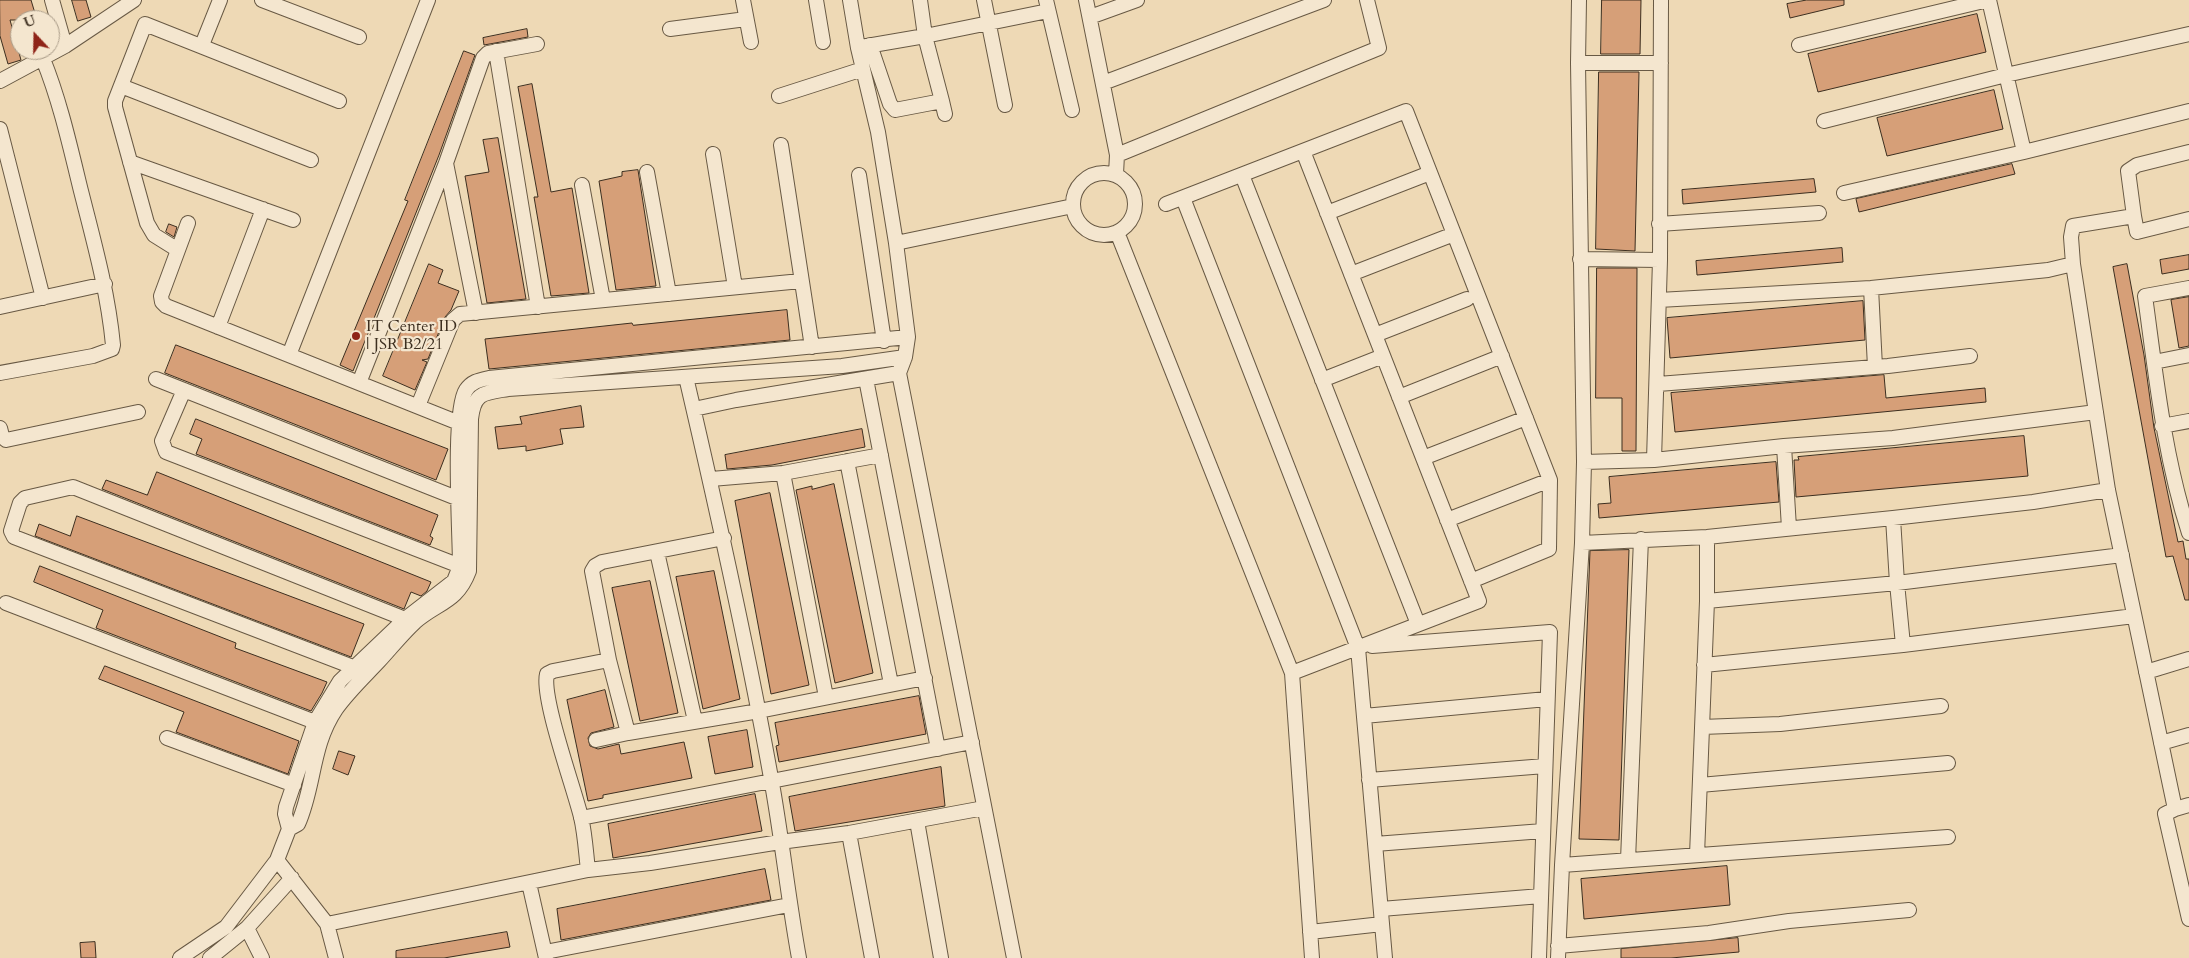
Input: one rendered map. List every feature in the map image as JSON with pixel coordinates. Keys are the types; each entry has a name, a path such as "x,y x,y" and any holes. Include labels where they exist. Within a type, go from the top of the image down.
{"street":[{"path":"52,0 65,46"},
{"path":"60,49 134,0"},
{"path":"202,45 220,0"},
{"path":"262,0 359,37"},
{"path":"289,355 428,0"},
{"path":"743,0 750,42"},
{"path":"816,0 823,42"},
{"path":"850,0 864,46 890,104 895,110 944,108 926,36 920,0"},
{"path":"984,0 1005,105"},
{"path":"1086,0 1116,155 1116,174"},
{"path":"1090,17 1137,0"},
{"path":"1102,83 1324,0"},
{"path":"1116,155 1379,48 1367,0"},
{"path":"1579,0 1580,259 1584,462 1582,543 1558,952 1789,921 1909,910"},
{"path":"1654,460 1658,384 1660,260 1661,0"},
{"path":"1799,45 1988,0 2024,152"},
{"path":"864,46 988,23 1047,6 1072,110"},
{"path":"670,29 746,19"},
{"path":"178,250 151,231 114,103 144,24 202,45 339,101"},
{"path":"1824,121 2006,75 2189,34"},
{"path":"359,383 446,163 484,58 488,53 537,44"},
{"path":"864,46 863,69 878,132 896,242 908,338 905,357 899,373 1014,958"},
{"path":"496,51 538,307"},
{"path":"1,79 41,60"},
{"path":"0,373 92,356 112,349 111,324 105,284 65,124 54,86 43,60"},
{"path":"1578,63 1661,63"},
{"path":"779,96 863,69"},
{"path":"121,86 311,160"},
{"path":"1166,204 1406,111 1550,480 1549,549 1471,581"},
{"path":"1844,193 2189,112"},
{"path":"0,129 42,298"},
{"path":"781,145 812,348"},
{"path":"1292,673 1479,600 1303,151"},
{"path":"2189,152 2137,165 2128,171 2137,232 2189,219"},
{"path":"713,154 735,287"},
{"path":"130,162 293,220"},
{"path":"446,163 476,313"},
{"path":"648,172 669,294"},
{"path":"1107,172 1116,174 1130,185 1136,203 1131,220 1117,232 1109,235 1092,233 1079,222 1072,206 1076,189 1089,176 1107,172"},
{"path":"1327,213 1430,173"},
{"path":"859,175 884,341"},
{"path":"1242,175 1418,624"},
{"path":"582,185 603,300"},
{"path":"1182,198 1358,648 1385,958"},
{"path":"896,242 1072,206"},
{"path":"218,327 263,209"},
{"path":"1659,224 1819,214"},
{"path":"2134,216 2074,226 2071,237 2073,264 2108,490 2175,809"},
{"path":"188,223 161,296 163,304 459,422"},
{"path":"1117,232 1292,673 1312,958"},
{"path":"1351,274 1454,234"},
{"path":"1580,259 1660,260"},
{"path":"1659,300 1871,288 2048,270 2073,264"},
{"path":"418,406 454,318 460,314 801,281"},
{"path":"0,307 105,284"},
{"path":"1871,288 1875,367"},
{"path":"2189,288 2145,296 2162,426 2182,488 2189,533"},
{"path":"1374,335 1466,299"},
{"path":"180,958 226,927 277,860 289,829 285,814 286,807 315,722 340,681 405,619 454,581 460,566 459,422 462,398 471,384 477,381 908,338"},
{"path":"2154,362 2189,355"},
{"path":"1322,380 1383,356"},
{"path":"1399,397 1502,356"},
{"path":"1658,384 1875,367 1970,356"},
{"path":"289,829 298,824 304,810 312,767 322,732 336,709 417,620 451,598 464,586 470,571 471,419 478,397 488,392 508,389 842,366 905,357"},
{"path":"694,409 736,400 899,373"},
{"path":"686,377 724,538 772,781 789,905 799,958"},
{"path":"156,379 460,499"},
{"path":"866,379 938,748"},
{"path":"184,390 162,441 166,452 460,566"},
{"path":"0,428 2,436 6,440 138,412"},
{"path":"1584,462 1654,460 1784,446 1893,438 2096,412"},
{"path":"1423,458 1526,418"},
{"path":"2162,426 2189,421"},
{"path":"1784,446 1789,528"},
{"path":"711,479 783,473 881,455"},
{"path":"847,461 891,684"},
{"path":"783,473 826,697"},
{"path":"1447,520 1550,480"},
{"path":"353,667 14,537 11,531 20,503 25,498 73,487 405,619"},
{"path":"1582,543 1707,537 2033,502 2108,490"},
{"path":"1893,518 1903,645"},
{"path":"1697,855 1707,601 1707,537"},
{"path":"628,733 609,660 592,571 595,566 602,562 724,538"},
{"path":"1628,860 1641,539"},
{"path":"657,552 695,721"},
{"path":"1707,601 1897,583 2122,555"},
{"path":"6,602 315,722"},
{"path":"1704,665 1903,645 2134,616"},
{"path":"1358,648 1550,632 1539,958"},
{"path":"2146,672 2189,659"},
{"path":"588,870 581,818 549,703 545,680 547,674 553,671 609,660"},
{"path":"596,740 758,711 925,678"},
{"path":"1364,716 1547,699"},
{"path":"1702,727 1780,724 1941,706"},
{"path":"2161,744 2189,735"},
{"path":"167,738 294,785"},
{"path":"581,818 972,742"},
{"path":"1700,785 1948,763"},
{"path":"1369,780 1545,766"},
{"path":"2189,805 2165,814 2183,872 2189,919"},
{"path":"327,924 588,870 650,863 849,833 984,808"},
{"path":"917,821 941,958"},
{"path":"1375,844 1543,831"},
{"path":"849,833 872,958"},
{"path":"1562,865 1948,837"},
{"path":"277,860 327,924 336,958"},
{"path":"210,958 247,928 292,878"},
{"path":"529,883 546,955 789,905"},
{"path":"1381,909 1541,896"},
{"path":"1310,932 1382,924"},
{"path":"247,928 262,958"}],"building":[{"path":"0,0 31,0 34,10 10,10 10,60 21,60 8,64 0,36"},
{"path":"72,0 86,0 91,17 78,21"},
{"path":"1602,0 1641,0 1640,54 1601,54"},
{"path":"1807,0 1844,0 1844,5 1790,18 1787,4"},
{"path":"1977,14 1986,52 1818,92 1808,54"},
{"path":"527,29 528,37 484,45 483,38"},
{"path":"464,51 475,55 439,155 353,371 340,365 408,201 405,200"},
{"path":"1599,72 1639,72 1635,251 1596,249"},
{"path":"532,84 551,192 572,188 589,293 551,296 534,197 538,197 518,87"},
{"path":"1994,90 2003,129 1887,156 1877,118"},
{"path":"498,138 526,299 487,303 465,176 489,172 483,140"},
{"path":"2012,164 2015,174 1859,212 1856,199"},
{"path":"638,170 656,286 616,290 599,181 622,176 622,172"},
{"path":"1814,179 1816,192 1683,204 1682,190"},
{"path":"169,224 177,227 174,237 166,232"},
{"path":"1842,248 1843,262 1697,275 1696,261"},
{"path":"2189,255 2189,269 2162,274 2160,260"},
{"path":"429,264 443,270 438,283 459,291 451,310 445,317 428,359 422,360 427,362 415,390 383,376"},
{"path":"2127,264 2144,355 2154,428 2178,542 2183,541 2186,559 2189,559 2189,600 2185,600 2173,556 2166,557 2158,514 2113,267"},
{"path":"1597,268 1637,268 1636,451 1622,451 1622,398 1596,398"},
{"path":"2189,297 2189,346 2179,348 2171,300"},
{"path":"1863,301 1865,340 1670,358 1667,318"},
{"path":"787,310 790,340 489,369 485,339 632,323 633,325"},
{"path":"176,345 448,449 436,480 165,373"},
{"path":"1884,375 1886,398 1985,388 1986,402 1675,432 1671,393"},
{"path":"581,406 584,427 560,429 563,444 526,451 526,446 498,449 495,427 522,424 520,417"},
{"path":"196,419 438,515 430,536 433,538 430,545 196,454 202,439 190,434"},
{"path":"862,429 865,447 772,465 727,469 725,455"},
{"path":"2024,436 2028,476 1796,497 1794,460 1799,460 1798,457"},
{"path":"1776,462 1779,502 1599,518 1598,504 1611,503 1609,477"},
{"path":"157,472 431,582 427,591 421,596 411,592 404,609 102,489 106,480 147,495"},
{"path":"834,484 873,673 835,683 796,490 812,486 812,489"},
{"path":"770,493 809,685 771,694 735,501"},
{"path":"77,516 364,624 351,657 35,536 39,524 70,536"},
{"path":"1629,550 1619,840 1579,839 1590,551"},
{"path":"40,566 236,643 235,648 327,682 311,711 96,628 103,610 34,582"},
{"path":"714,571 740,699 703,709 676,577"},
{"path":"650,581 678,713 640,721 612,588"},
{"path":"105,666 299,741 288,774 176,732 184,712 99,679"},
{"path":"605,690 614,727 591,733 588,738 590,746 598,749 619,744 621,754 684,742 692,778 603,795 603,798 588,801 567,700"},
{"path":"919,696 926,734 779,762 776,746 779,745 775,723"},
{"path":"747,730 753,767 715,774 708,737"},
{"path":"339,751 355,756 348,775 333,769"},
{"path":"941,767 945,806 795,831 789,797"},
{"path":"755,794 762,831 613,858 608,824"},
{"path":"1727,866 1730,905 1584,919 1581,879"},
{"path":"765,869 771,900 561,940 557,909"},
{"path":"507,932 510,947 444,958 396,958 396,951"},
{"path":"1738,938 1739,952 1671,958 1621,958 1621,949"},
{"path":"95,942 96,958 81,958 80,943"}],"place":[{"name":"IT Center ID | JSR B2/21","path":"356,336"}]}
